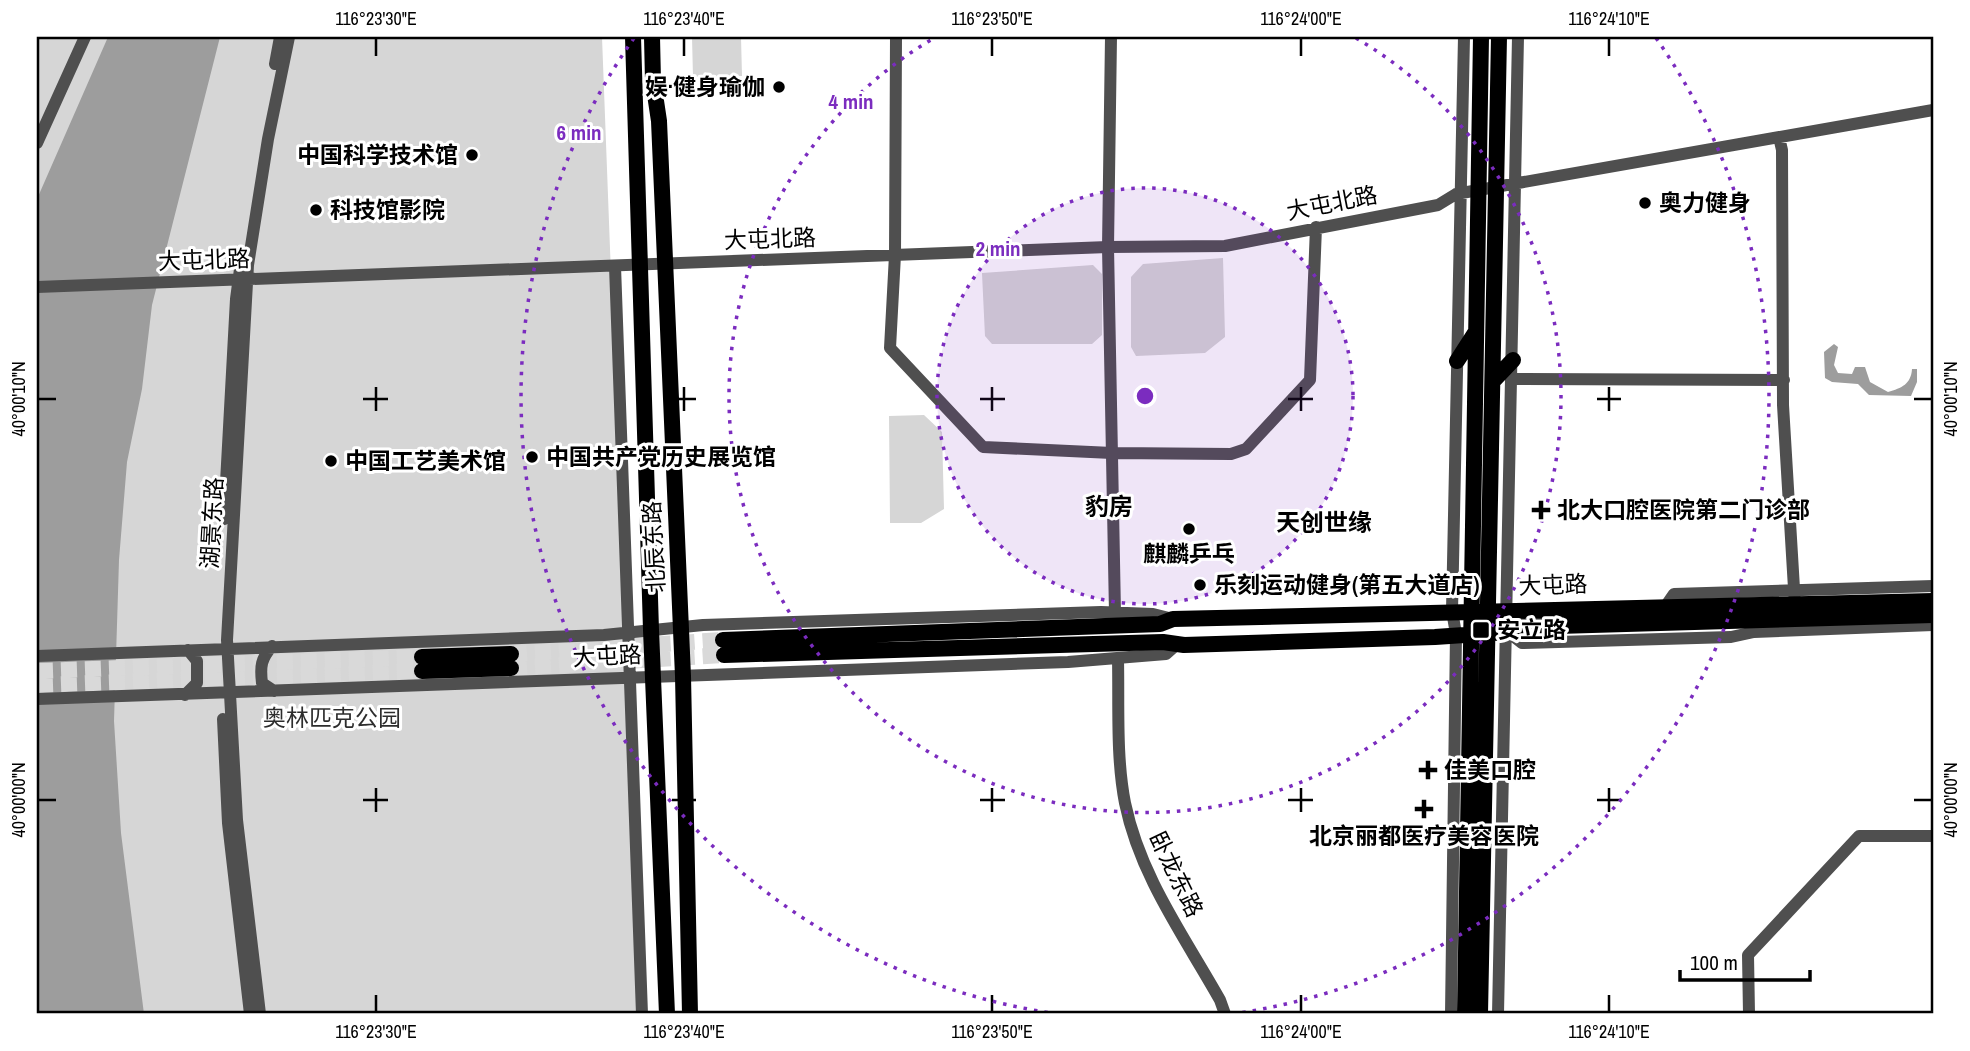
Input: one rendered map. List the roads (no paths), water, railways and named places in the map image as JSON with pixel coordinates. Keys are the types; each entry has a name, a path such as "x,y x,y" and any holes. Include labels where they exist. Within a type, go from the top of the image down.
{"main road":[{"name":"北辰东路","path":"634,37 651,630 667,1014"},
{"name":"北辰东路","path":"652,37 653,81 659,121 683,676 690,1014"},
{"path":"1465,1014 1464,634 1472,610 1475,333 1469,192 1481,37"},
{"path":"1480,1014 1490,610 1499,37"},
{"path":"1457,360 1475,333"},
{"path":"1494,380 1513,360"},
{"name":"大屯路","path":"1933,601 1790,602 1663,610 1607,607 1173,619 1160,624 723,648 1163,642 1175,646 1489,633 1508,632 1521,627 1790,602 1933,615"},
{"path":"422,664 511,661"}],"street":[{"path":"37,143 85,37"},
{"name":"湖景东路","path":"250,1014 228,823 224,648 242,280 260,137 281,37"},
{"name":"湖景东路","path":"242,280 289,37"},
{"path":"896,37 895,255 890,348 983,447 1112,453 1240,452 1298,396 1310,380 1316,227"},
{"path":"1111,37 1108,247 1115,612"},
{"path":"1451,1014 1464,634 1452,611 1457,360 1469,192 1464,37"},
{"path":"1498,1014 1508,632 1518,37"},
{"path":"1516,183 1933,110"},
{"path":"1779,137 1776,150 1780,380 1790,602 1933,586"},
{"name":"大屯北路","path":"37,288 1108,247 1225,246 1438,205 1469,192 1516,183"},
{"name":"北辰东路","path":"615,266 642,1014"},
{"path":"1513,379 1780,380"},
{"name":"大屯路","path":"37,656 628,632 681,627 1115,612 1153,614 1173,619"},
{"path":"1508,632 1522,643 1688,639 1731,637 1754,632 1933,625"},
{"path":"272,646 261,658 260,671 262,683 276,692"},
{"name":"大屯路","path":"37,699 1118,659 1166,654 1175,646"},
{"path":"185,695 198,683 197,661 188,650"},
{"name":"卧龙东路","path":"1118,659 1121,772 1129,820 1144,865 1220,1000 1225,1014"},
{"name":"湖景东路","path":"226,693 237,820 260,1014"},
{"path":"1749,1014 1748,955 1858,836 1933,836"}],"tunnel":[{"path":"511,654 723,640"},
{"path":"511,668 724,655"},
{"path":"37,671 422,657"},
{"path":"37,685 422,671"}],"place":[{"name":"娱·健身瑜伽","path":"779,87"},
{"name":"中国科学技术馆","path":"472,155"},
{"name":"奥力健身","path":"1645,203"},
{"name":"科技馆影院","path":"316,210"},
{"name":"中国共产党历史展览馆","path":"532,457"},
{"name":"中国工艺美术馆","path":"331,461"},
{"name":"北大口腔医院第二门诊部","path":"1541,510"},
{"name":"麒麟乒乓","path":"1189,529"},
{"name":"乐刻运动健身(第五大道店)","path":"1200,585"},
{"name":"安立路","path":"1481,630"},
{"name":"佳美口腔","path":"1428,770"},
{"name":"北京丽都医疗美容医院","path":"1424,809"}],"district":[{"name":"豹房","path":"1109,507"},
{"name":"天创世缘","path":"1324,523"}],"park label":[{"name":"奥林匹克公园","path":"332,718"}]}
